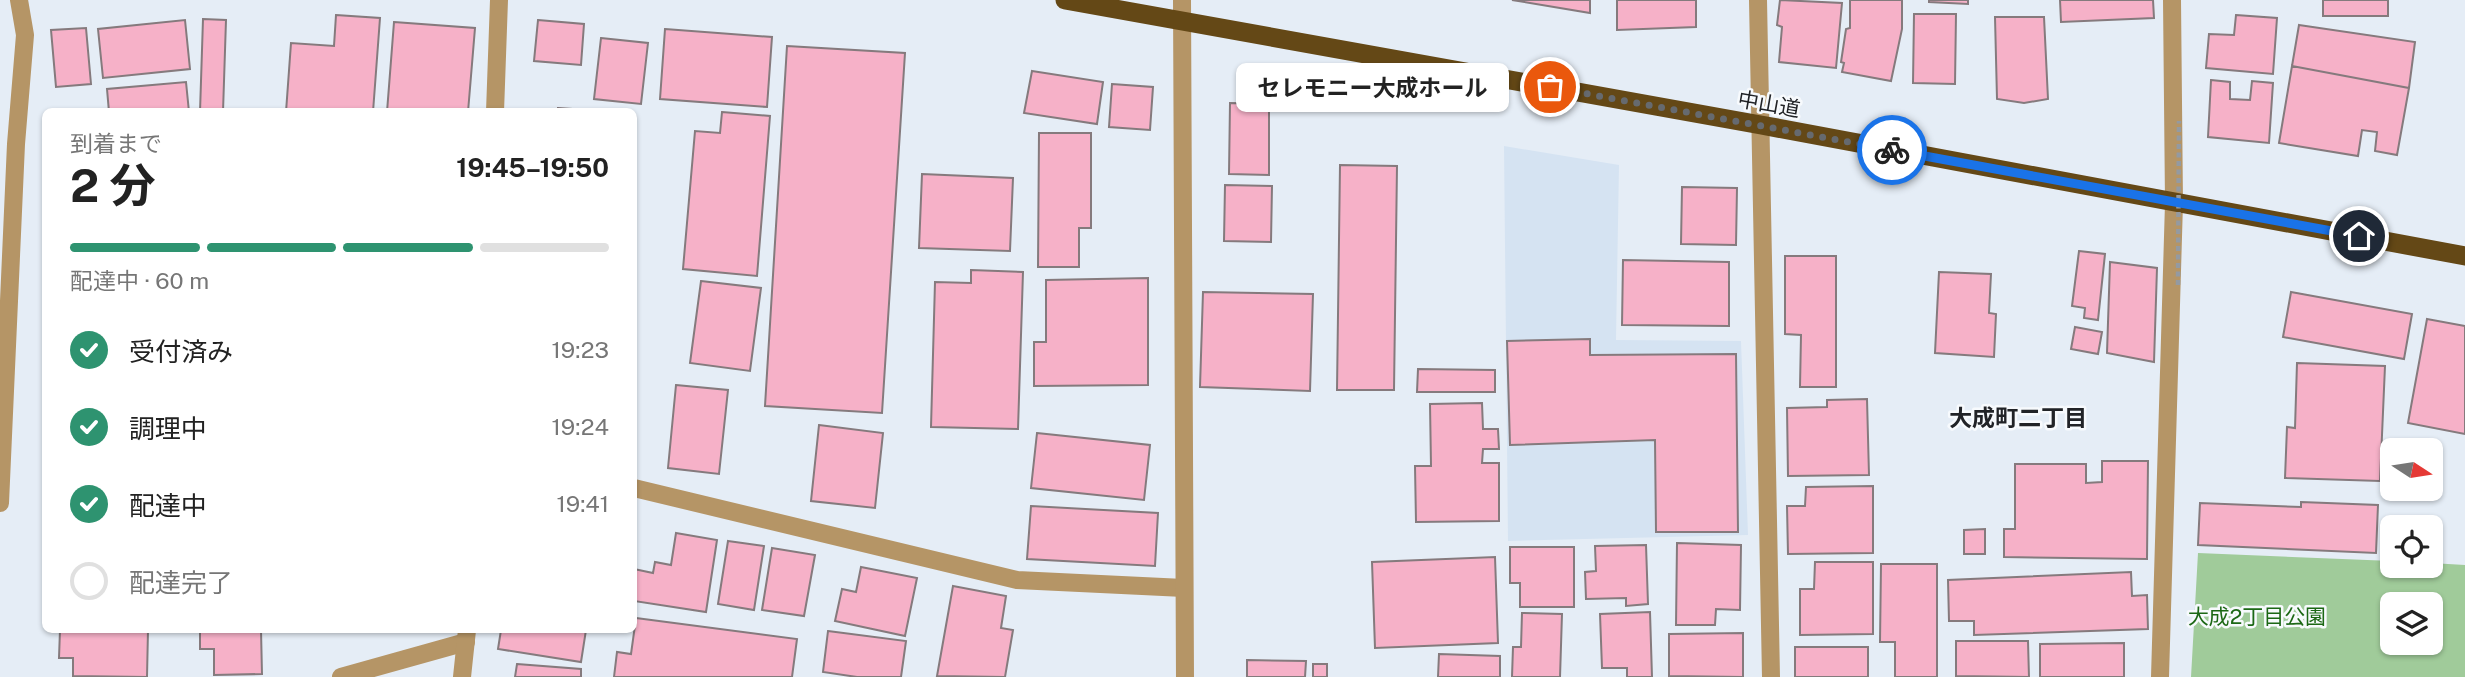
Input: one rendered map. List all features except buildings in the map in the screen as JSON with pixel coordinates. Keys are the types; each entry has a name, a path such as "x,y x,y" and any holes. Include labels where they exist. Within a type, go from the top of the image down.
{"highway":[{"name":"中山道","path":"1065,0 1182,10 1761,125 2465,256"}],"street":[{"path":"0,503 16,144 24,35 19,0"},
{"path":"495,108 499,0"},
{"path":"1758,0 1771,677"},
{"path":"2160,677 2174,203 2172,0"},
{"path":"1182,10 1185,677"},
{"path":"637,489 1017,580 1184,588"},
{"path":"341,677 467,636 462,677"}],"path":[{"path":"2178,285 2179,121"}],"shaded area":[{"path":"1504,146 1619,165 1616,340 1741,341 1748,535 1508,541"}],"green space":[{"name":"大成2丁目公園","path":"2198,553 2380,561 2380,578 2443,578 2443,564 2465,565 2465,677 2191,677"}],"way so far":[{"path":"1550,87 1892,150"}],"place":[{"name":"セレモニー大成ホール","path":"1550,87"}],"district":[{"name":"大成町二丁目","path":"2018,417"}],"route":[{"path":"1892,150 2359,236"}]}
